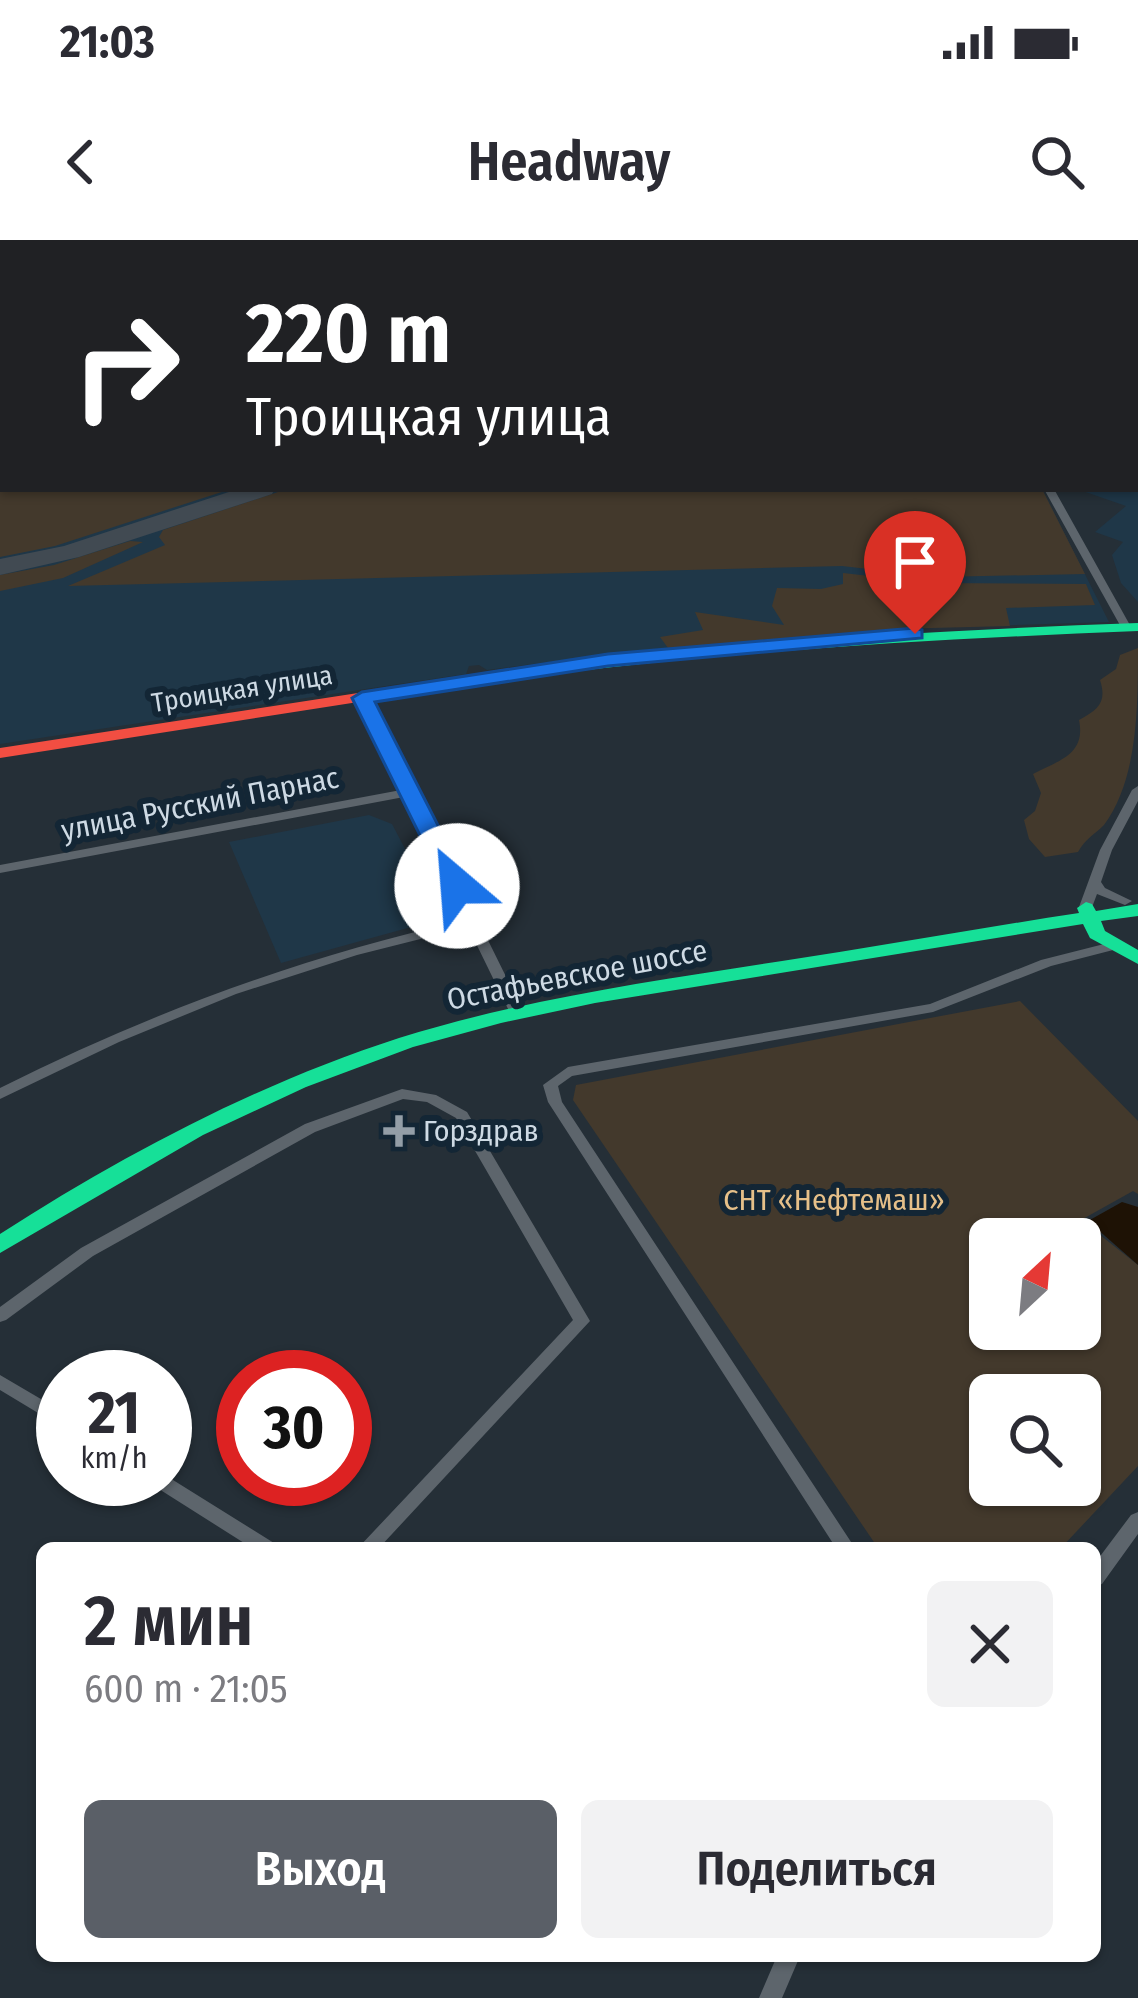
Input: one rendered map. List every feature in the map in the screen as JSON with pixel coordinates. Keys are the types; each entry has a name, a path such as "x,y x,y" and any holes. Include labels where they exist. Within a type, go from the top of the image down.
{"main road":[{"name":"Троицкая улица","path":"0,753 650,656 868,637 1132,627"},
{"name":"Остафьевское шоссе","path":"0,1229 86,1174 217,1105 371,1044 636,978 1134,904"},
{"path":"1086,912 1112,946 1138,958"},
{"name":"Остафьевское шоссе","path":"0,1244 150,1151 227,1113 384,1051 514,1008"}],"street":[{"path":"1051,492 1132,627"},
{"path":"362,698 514,1008"},
{"path":"1086,912 1094,880 1138,790"},
{"name":"улица Русский Парнас","path":"0,869 410,792"},
{"path":"1094,880 1100,891 1134,904"},
{"path":"0,1094 113,1038 234,989 363,949 475,922"},
{"path":"842,1542 723,1354 604,1180 555,1102 550,1085 568,1072 933,1008 1046,963 1112,946"},
{"path":"0,1316 87,1252 310,1128 402,1094 431,1098 462,1115 582,1321 373,1542"},
{"path":"0,1382 36,1404"},
{"path":"192,1501 257,1542"},
{"path":"1101,1570 1138,1520"},
{"path":"770,1998 786,1962"}],"shaded area":[{"path":"0,492 1044,492 1109,622 893,629 643,650 487,670 469,666 466,674 0,744"},
{"path":"1086,492 1138,492 1138,602 1121,583 1112,555 1123,542 1095,532 1126,506"},
{"path":"369,815 392,824 436,908 422,924 281,963 229,842"},
{"path":"1122,1202 1138,1207 1138,1265 1101,1232 1101,1218 1093,1218"}],"green space":[{"path":"0,492 222,492 55,546 0,557"},
{"path":"278,492 1044,492 1085,574 938,577 842,566 68,586 165,545 159,537 163,530"},
{"path":"130,541 143,542 63,578 0,591 0,575 54,565"},
{"path":"843,573 932,583 1086,584 1095,605 1006,608 1010,626 893,629 668,648 660,637 703,630 695,612 784,625 772,606 777,588 821,589 843,584"},
{"path":"1138,648 1134,741 1115,807 1078,852 1045,857 1029,839 1024,820 1035,811 1041,793 1033,774 1075,748 1079,720 1102,699 1100,680 1116,669 1120,655"},
{"name":"СНТ «Нефтемаш»","path":"1020,1001 1138,1121 1138,1194 1133,1191 1085,1218 969,1218 969,1350 1101,1350 1101,1236 1138,1265 1138,1466 1101,1505 1101,1374 969,1374 969,1506 1100,1506 1067,1542 874,1542 573,1100 576,1085"}],"taxiway":[{"path":"0,567 70,552 254,492"}],"traffic: fast":[{"path":"488,678 731,649 1138,627"},
{"path":"1086,908 1097,934 1138,958"},
{"path":"0,1245 96,1185 247,1105 352,1062 453,1029 643,989 1138,910"}],"traffic: jam":[{"path":"0,753 488,678"}],"place":[{"name":"Горздрав","path":"399,1131"}],"route":[{"path":"457,886 362,698 608,660 915,634"}]}
